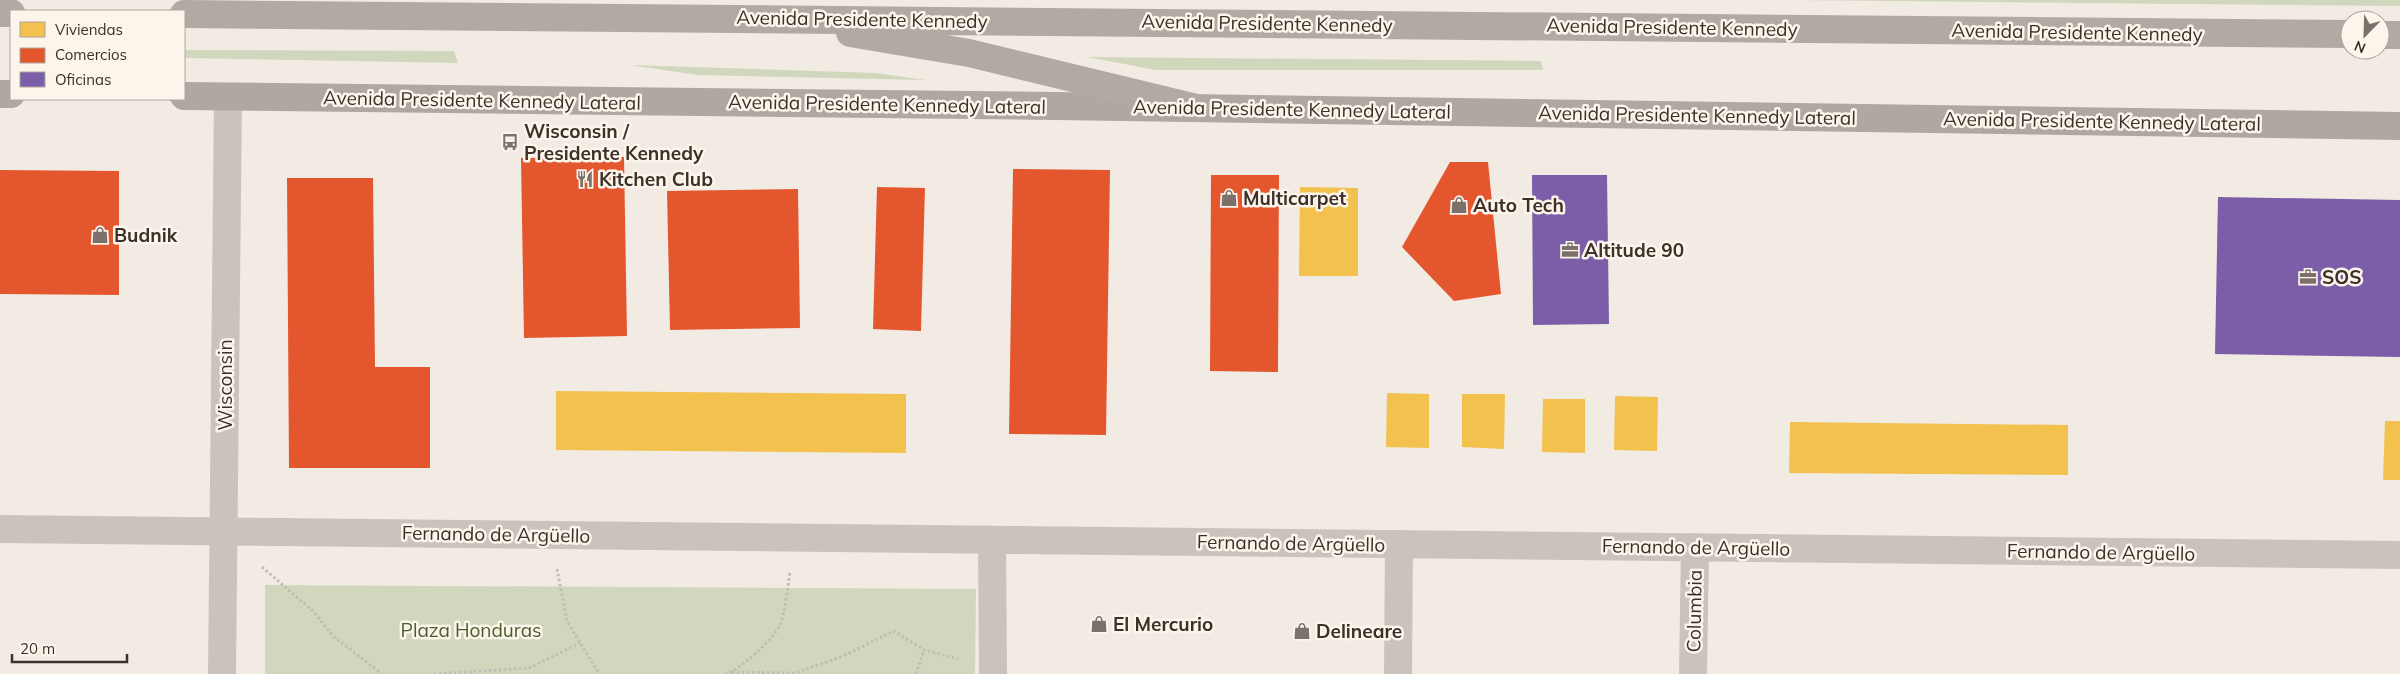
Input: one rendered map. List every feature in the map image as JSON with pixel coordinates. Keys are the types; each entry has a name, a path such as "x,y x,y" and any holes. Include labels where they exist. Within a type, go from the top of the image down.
{"highway":[{"name":"Avenida Presidente Kennedy","path":"185,14 2340,34"},
{"path":"767,18 968,53 1197,108"}],"main road":[{"name":"Avenida Presidente Kennedy Lateral","path":"185,96 1197,108 2400,126"}],"street":[{"name":"Wisconsin","path":"222,674 228,97"},
{"name":"Fernando de Argüello","path":"0,529 2400,555"},
{"path":"992,540 993,670"},
{"path":"1398,674 1400,544"},
{"name":"Columbia","path":"1694,674 1695,547"}],"path":[{"path":"256,532 260,565 313,611 333,636 382,674"},
{"path":"551,534 567,621 598,674"},
{"path":"732,672 758,650 780,626 794,538"},
{"path":"725,674 732,672 795,673 843,656 894,631 924,650 993,670"},
{"path":"434,674 529,668 580,643"},
{"path":"916,674 924,650"}],"green space":[{"path":"1790,0 2400,0 2400,6"},
{"path":"185,50 454,51 458,63 185,58"},
{"path":"1087,57 1541,61 1543,70 1156,70"},
{"path":"630,65 876,73 926,80 698,75"},
{"name":"Plaza Honduras","path":"265,585 976,589 975,674 265,674"}],"building: Viviendas":[{"path":"1300,187 1358,188 1358,276 1299,276"},
{"path":"556,391 906,394 906,453 556,450"},
{"path":"1387,393 1429,394 1429,448 1386,447"},
{"path":"1462,394 1505,394 1504,449 1462,447"},
{"path":"1615,396 1658,397 1657,451 1614,450"},
{"path":"1543,399 1585,399 1585,453 1542,452"},
{"path":"2385,421 2400,421 2400,480 2383,480"},
{"path":"1790,422 2068,425 2068,475 1789,473"}],"building: Comercios":[{"path":"624,157 627,336 524,338 521,158"},
{"name":"Auto Tech","path":"1450,162 1488,162 1501,294 1454,301 1402,247"},
{"path":"1013,169 1110,170 1106,435 1009,434"},
{"path":"0,170 119,171 119,295 0,294"},
{"path":"1211,175 1279,175 1278,372 1210,371"},
{"path":"287,178 373,178 375,367 430,367 430,468 289,468"},
{"path":"877,187 925,188 921,331 873,329"},
{"path":"798,189 800,328 670,330 667,191"}],"building: Oficinas":[{"name":"Altitude 90","path":"1532,175 1607,175 1609,324 1533,325"},
{"name":"SOS","path":"2218,197 2400,200 2400,357 2215,354"}],"place":[{"name":"Wisconsin / Presidente Kennedy","path":"510,142"},
{"name":"Kitchen Club","path":"585,179"},
{"name":"Multicarpet","path":"1229,198"},
{"name":"Auto Tech","path":"1459,205"},
{"name":"Budnik","path":"100,235"},
{"name":"Altitude 90","path":"1570,250"},
{"name":"SOS","path":"2308,277"},
{"name":"El Mercurio","path":"1099,624"},
{"name":"Delineare","path":"1302,631"}]}
